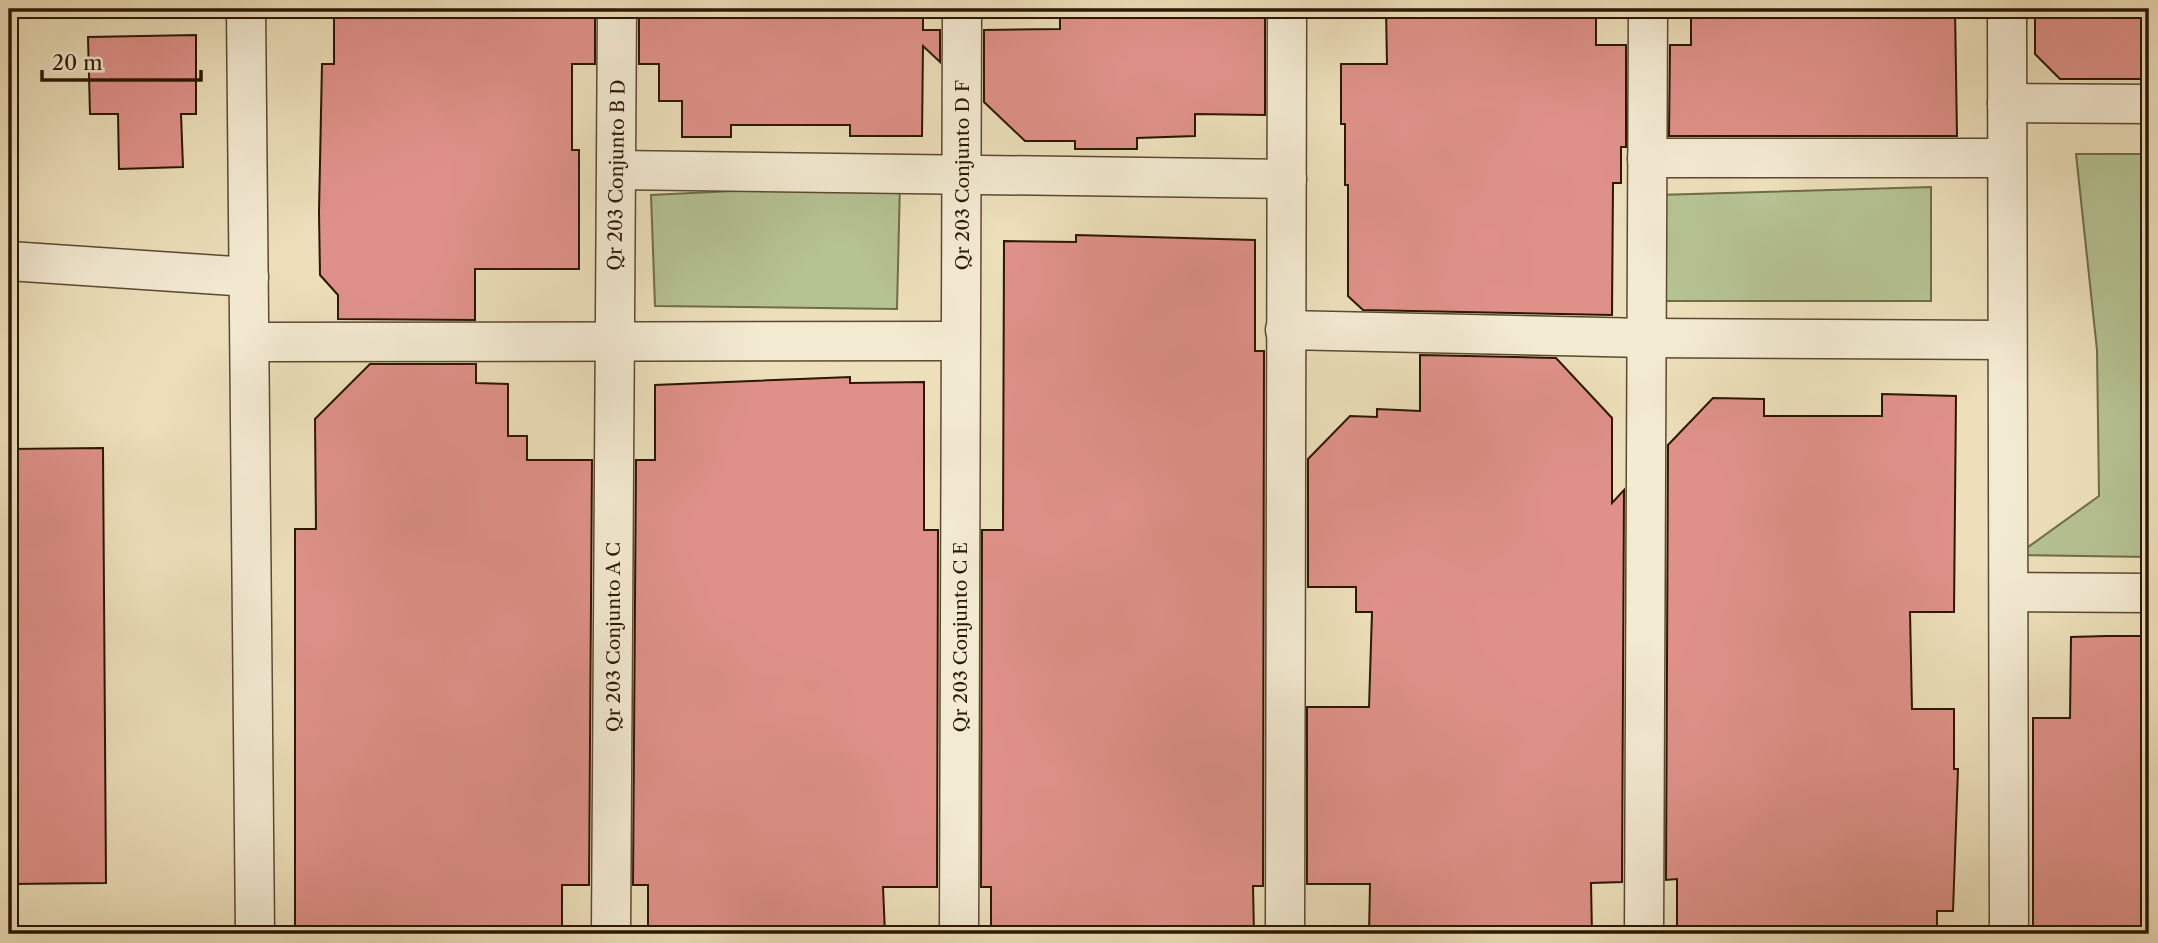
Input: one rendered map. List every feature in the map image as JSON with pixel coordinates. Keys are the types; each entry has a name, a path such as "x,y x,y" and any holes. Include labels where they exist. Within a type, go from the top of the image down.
{"street":[{"path":"246,9 255,934"},
{"name":"Qr 203 Conjunto B D","path":"614,341 617,9"},
{"name":"Qr 203 Conjunto D F","path":"960,341 962,9"},
{"path":"1285,934 1287,9"},
{"path":"1644,934 1648,9"},
{"path":"2007,9 2009,934"},
{"path":"2007,103 2149,104"},
{"path":"1647,158 2007,158"},
{"path":"617,170 962,177 1287,179"},
{"path":"9,261 249,277"},
{"path":"1285,330 1647,338 2007,340"},
{"path":"250,341 960,341"},
{"name":"Qr 203 Conjunto A C","path":"611,934 614,341"},
{"name":"Qr 203 Conjunto C E","path":"959,934 960,341"},
{"path":"2009,592 2149,593"}],"green space":[{"path":"2076,154 2149,154 2149,557 2017,555 2099,496 2097,350"},
{"path":"900,183 897,309 655,306 651,195"},
{"path":"1931,187 1931,301 1653,301 1657,195"}],"building":[{"path":"334,9 595,9 595,64 572,64 572,150 579,150 579,269 475,269 475,320 338,319 338,295 320,275 319,212 322,64 334,64"},
{"path":"639,9 923,9 923,30 940,30 940,62 923,46 922,136 850,136 850,125 731,125 731,137 682,137 682,101 659,101 659,64 639,64"},
{"path":"1060,9 1265,9 1265,115 1195,114 1195,136 1137,138 1137,149 1075,149 1075,141 1025,141 984,102 984,30 1060,29"},
{"path":"1386,9 1596,9 1596,45 1626,45 1626,147 1621,147 1621,183 1613,183 1612,315 1363,310 1348,296 1348,185 1345,185 1345,124 1341,124 1341,64 1387,64"},
{"path":"1691,9 1955,9 1957,136 1669,136 1670,45 1691,45"},
{"path":"2035,9 2149,9 2149,79 2060,79 2035,54"},
{"path":"196,35 196,114 181,114 183,167 119,169 118,114 90,114 88,37"},
{"path":"1076,235 1255,240 1255,351 1264,351 1263,886 1253,886 1254,934 991,934 991,887 981,887 982,530 1003,530 1004,241 1076,242"},
{"path":"1420,355 1556,358 1612,418 1612,503 1624,490 1622,882 1591,883 1592,934 1369,934 1370,884 1307,884 1307,707 1369,707 1372,612 1356,612 1356,587 1308,587 1308,459 1350,416 1377,417 1377,409 1420,411"},
{"path":"370,364 476,364 476,383 508,384 508,436 527,436 527,460 592,460 589,885 562,885 562,934 295,934 295,529 316,529 315,419"},
{"path":"850,377 850,383 924,382 924,530 938,530 937,887 883,887 885,934 648,934 648,885 633,885 636,460 655,460 655,385"},
{"path":"1882,394 1956,396 1954,612 1910,612 1912,709 1954,709 1954,769 1958,769 1953,911 1937,911 1937,934 1677,934 1677,879 1666,880 1668,445 1713,398 1764,399 1764,416 1882,416"},
{"path":"103,448 106,883 9,884 9,449"},
{"path":"2149,636 2149,934 2033,934 2033,718 2070,718 2071,637"}]}
